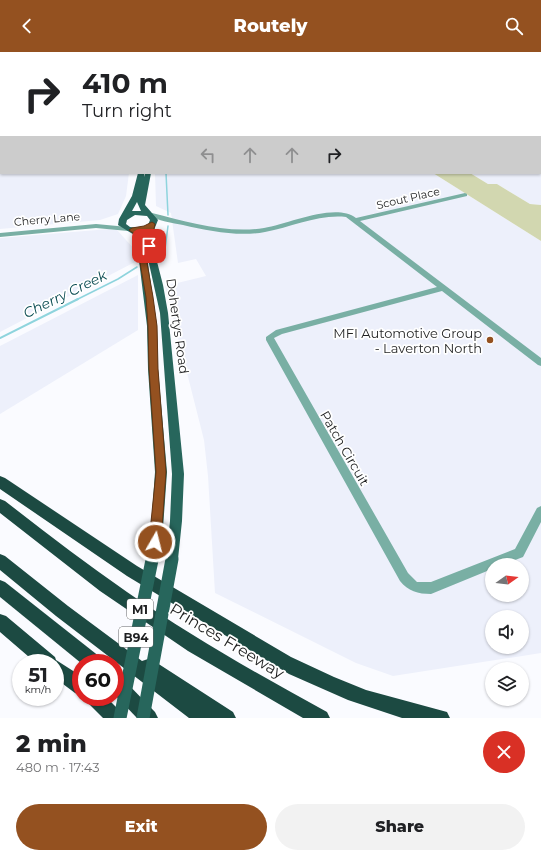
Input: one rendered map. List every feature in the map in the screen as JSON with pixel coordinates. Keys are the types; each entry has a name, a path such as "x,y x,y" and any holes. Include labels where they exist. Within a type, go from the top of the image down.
{"highway":[{"path":"0,482 101,552 294,668 371,701 413,713 441,718"},
{"name":"Princes Freeway","path":"0,505 53,547 120,596 230,667 321,718"},
{"path":"0,561 62,612 204,718"},
{"path":"0,587 83,654"},
{"path":"62,612 227,718"},
{"path":"0,622 38,654"},
{"path":"124,692 149,718"},
{"path":"103,706 115,718"}],"main road":[{"path":"124,218 137,194 140,174"},
{"path":"148,174 146,187 141,201 143,209 151,219"},
{"path":"124,218 134,212 151,219"},
{"name":"B94","path":"124,218 122,224 130,229"},
{"path":"130,229 145,228 151,219"},
{"name":"Dohertys Road","path":"143,718 172,559 176,521 178,474 164,313 149,246 151,219"},
{"name":"Dohertys Road","path":"120,718 153,555 157,528 161,472 153,369 150,297 142,257 142,241 140,235 130,229"}],"street":[{"name":"Scout Place","path":"356,220 465,195"},
{"path":"151,219 234,231 262,230 338,214 348,215 541,363"},
{"name":"Cherry Lane","path":"96,226 124,218"},
{"name":"Cherry Lane","path":"0,234 96,226 130,229"},
{"name":"Patch Circuit","path":"444,288 279,332 270,337 270,340 408,583 422,589 431,588 520,552 541,511"}],"shaded area":[{"path":"0,174 129,174 126,196 118,214 100,220 0,229"},
{"path":"155,174 435,174 541,241 541,653 393,676 356,663 215,593 208,476 204,440 165,286 206,276 196,259 178,263 171,213 156,206"},
{"path":"472,174 541,174 541,205 530,204 497,184 488,184"},
{"path":"109,229 117,230 135,250 135,262 0,332 0,238"},
{"path":"138,275 138,330 0,414 0,346"}],"green space":[{"path":"435,174 472,174 488,184 497,184 530,204 541,205 541,241"}],"waterway":[{"name":"Cherry Creek","path":"166,174 168,215"},
{"name":"Cherry Creek","path":"158,255 165,249 168,226"},
{"name":"Cherry Creek","path":"0,338 118,279 137,267"}],"place":[{"name":"MFI Automotive Group - Laverton North","path":"490,340"}],"route":[{"path":"149,246 152,224 145,228 132,230 140,235 142,241 142,257 150,297 153,369 161,472 155,542"}]}
